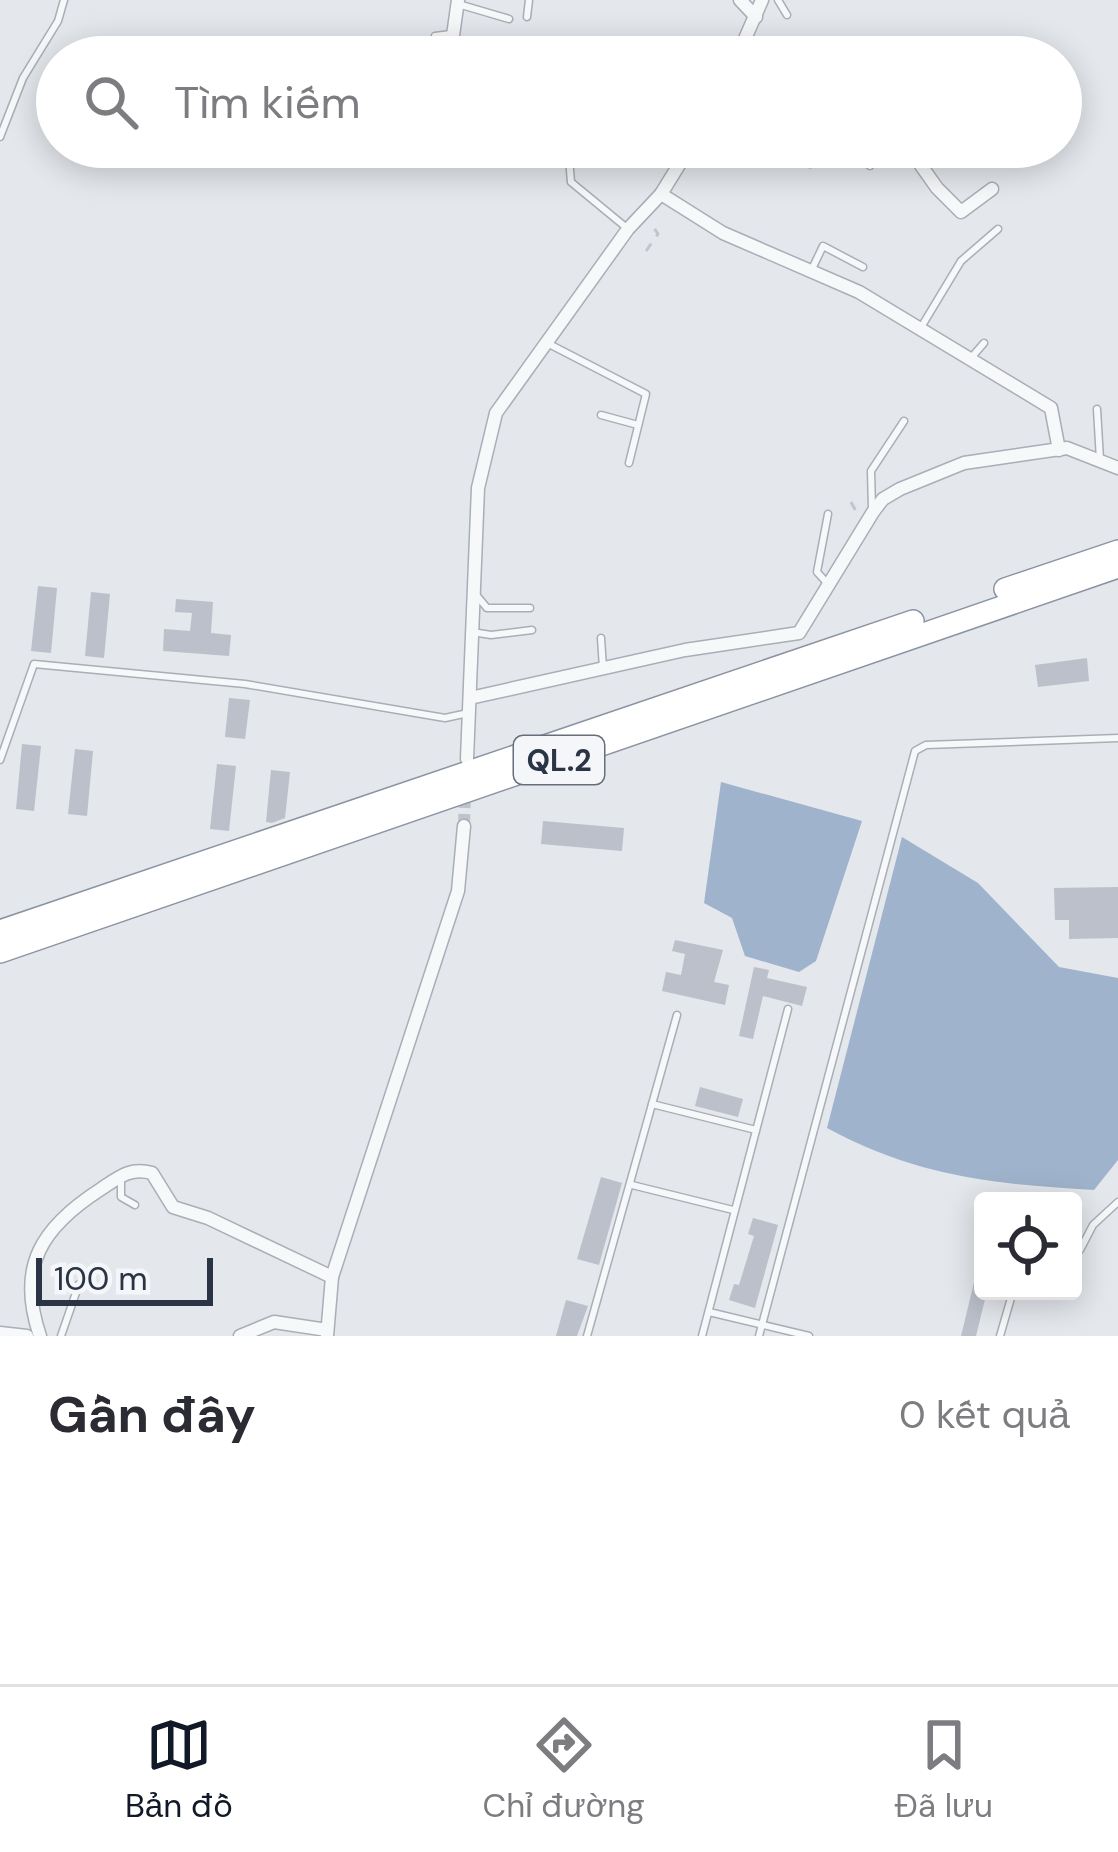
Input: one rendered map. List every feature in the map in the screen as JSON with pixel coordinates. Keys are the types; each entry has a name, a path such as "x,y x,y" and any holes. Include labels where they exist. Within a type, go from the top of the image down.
{"highway":[{"name":"QL.2","path":"0,931 1118,551"},
{"name":"QL.2","path":"0,952 1118,567"}],"street":[{"path":"740,0 755,17"},
{"path":"748,36 762,0"},
{"path":"454,36 458,2"},
{"path":"467,758 478,488 489,429 545,342 677,168"},
{"path":"923,168 961,212 992,188"},
{"path":"662,194 723,233 812,269 1051,408 1059,450"},
{"path":"470,698 686,650 799,633 883,499 964,463 1074,449 1118,468"},
{"path":"240,1336 274,1322 327,1333 332,1277 458,891 464,826"},
{"path":"40,1336 29,1280 47,1234 79,1203 133,1170 149,1171 173,1208 208,1217 332,1277"},
{"path":"0,1333 27,1336"}],"lane":[{"path":"49,36 64,0"},
{"path":"527,17 529,0"},
{"path":"778,0 787,15"},
{"path":"458,2 508,19"},
{"path":"435,36 455,33"},
{"path":"0,137 22,78 36,56"},
{"path":"570,168 571,182 628,229"},
{"path":"920,329 962,261 998,229"},
{"path":"812,269 823,246 863,267"},
{"path":"545,342 641,390 646,402 629,463"},
{"path":"970,359 984,343"},
{"path":"1097,410 1100,460"},
{"path":"601,415 639,425"},
{"path":"873,512 871,471 904,421"},
{"path":"828,514 817,572 830,586"},
{"path":"474,594 487,608 530,608"},
{"path":"472,632 532,631"},
{"path":"601,638 603,668"},
{"path":"0,760 34,664 245,684 446,718 468,713"},
{"path":"759,1336 915,752 926,745 1118,738"},
{"path":"702,1336 788,1009"},
{"path":"587,1336 676,1015"},
{"path":"652,1104 756,1130"},
{"path":"121,1176 121,1197 135,1205"},
{"path":"631,1185 734,1210"},
{"path":"1082,1246 1093,1225 1118,1202"},
{"path":"61,1336 79,1284"},
{"path":"1000,1336 1010,1300"},
{"path":"709,1312 809,1336"}],"path":[{"path":"641,215 658,231 646,251"}],"water":[{"path":"721,782 862,821 816,961 799,972 745,956 732,918 704,903"},
{"path":"902,837 978,883 1059,967 1118,978 1118,1160 1094,1190 1022,1185 925,1168 827,1128"}],"building":[{"path":"38,586 57,588 51,653 31,651"},
{"path":"91,592 110,594 104,658 85,656"},
{"path":"176,599 213,602 211,633 231,635 229,656 163,651 164,629 190,631 192,613 175,612"},
{"path":"1087,658 1089,681 1038,687 1035,665"},
{"path":"229,698 250,700 245,739 225,737"},
{"path":"22,744 41,746 34,811 16,809"},
{"path":"75,749 93,751 87,816 68,814"},
{"path":"217,764 236,766 229,831 210,829"},
{"path":"271,770 290,772 285,818 272,823 266,822"},
{"path":"543,821 624,828 622,851 541,844"},
{"path":"1118,887 1118,938 1069,939 1069,920 1055,920 1054,888"},
{"path":"675,940 723,950 714,982 729,985 725,1005 662,991 666,972 681,975 685,954 672,951"},
{"path":"754,967 769,970 767,978 807,987 802,1006 763,996 753,1039 739,1036"},
{"path":"700,1087 743,1099 738,1117 695,1106"},
{"path":"601,1177 622,1183 599,1265 577,1259"},
{"path":"753,1218 778,1225 755,1308 729,1300 734,1284 739,1285 754,1236 748,1234"},
{"path":"974,1283 974,1300 985,1300 976,1336 961,1336"},
{"path":"566,1300 588,1306 577,1336 556,1336"}],"tunnel":[{"path":"464,826 465,791"}]}
